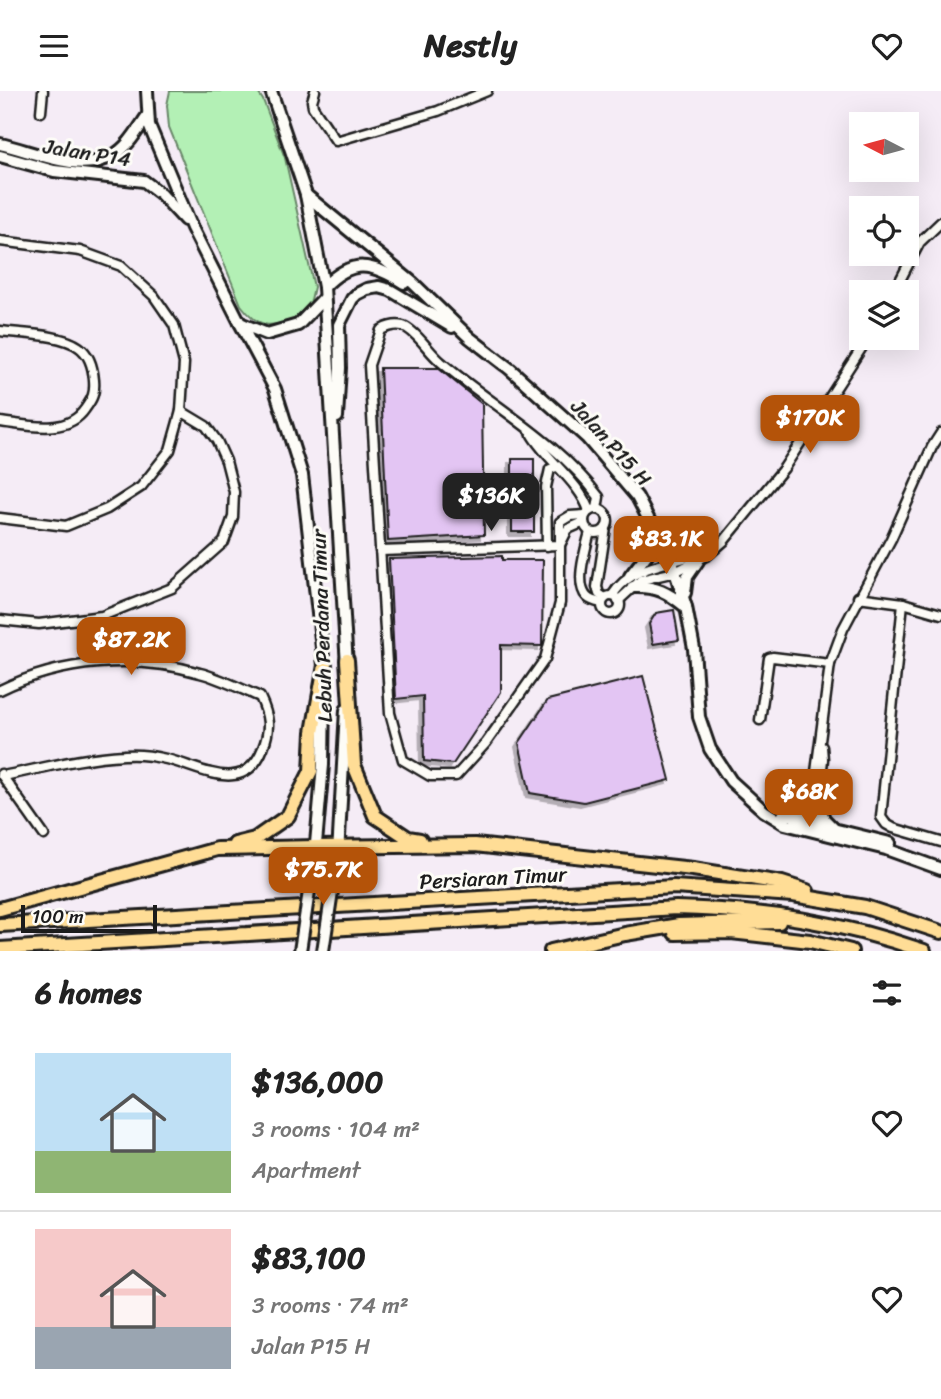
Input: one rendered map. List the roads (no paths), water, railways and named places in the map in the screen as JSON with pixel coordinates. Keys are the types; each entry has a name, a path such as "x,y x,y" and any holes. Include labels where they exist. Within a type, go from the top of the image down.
{"main road":[{"path":"148,91 149,125 192,227"},
{"name":"Lebuh Perdana Timur","path":"271,91 306,195 324,293 347,660 338,852 323,951"},
{"path":"278,107 281,91"},
{"name":"Jalan P14","path":"0,144 61,161 97,162 114,156 131,139 148,115"},
{"name":"Jalan P14","path":"0,156 54,171 144,181 162,194 192,227"},
{"name":"Jalan P15 H","path":"306,195 587,438 637,496 673,567 685,604 694,649 699,717 710,749 731,782 764,811 785,824 812,828 886,849 941,869"},
{"name":"Lebuh Perdana Timur","path":"192,227 275,389 302,475 325,665 323,765 315,853 300,951"},
{"name":"Jalan P15 H","path":"240,323 267,334 298,325 324,293 355,265 373,266 387,272 426,296"},
{"path":"333,438 339,402 339,325 357,294 379,287 390,290 470,338"},
{"path":"656,534 631,582 651,586 685,604 687,577 694,558 681,555 662,545"},
{"path":"347,660 354,765 375,816 408,838 693,869 769,881 865,907"},
{"path":"0,909 255,839 288,816 311,771 313,732 325,665"},
{"name":"Jalan P15 H","path":"731,782 783,815 812,828 833,828 889,842 941,861"},
{"path":"783,815 802,815 815,801 833,828"},
{"path":"217,849 315,853 475,845"},
{"name":"Persiaran Timur","path":"0,925 674,887 793,895 865,907 941,932"},
{"name":"Persiaran Timur","path":"0,949 676,908 738,910 826,922 885,937 924,951"},
{"path":"551,951 678,925 826,922"},
{"path":"625,934 731,932 810,941 852,951"}],"street":[{"path":"41,112 43,91"},
{"path":"315,91 313,107 336,141 438,111 487,91"},
{"path":"900,280 920,241 941,222"},
{"path":"0,241 80,251 121,266 154,296 174,325 184,363 181,411 170,450 141,487 107,509 66,526 0,518"},
{"path":"589,514 599,497 571,464 441,362 406,327 392,325 381,330 369,365 390,713 403,760 430,776 456,776 486,743 535,676 545,659 560,603 561,522 570,516 607,516 597,587 599,594 609,599"},
{"path":"0,331 54,338 79,347 93,366 95,394 83,413 67,424 49,427 0,422"},
{"path":"609,599 617,588 631,582 647,568 673,567 720,544 784,468 861,350"},
{"path":"0,619 39,624 102,616 172,588 224,542 233,517 234,492 226,461 217,441 205,426 181,411"},
{"path":"528,430 546,456 580,493 589,514 590,532 582,571 582,590 588,599 609,599"},
{"path":"812,828 823,759 821,740 830,664 858,597 891,539 932,447 941,433"},
{"path":"546,456 544,477 547,546"},
{"path":"546,487 550,469 557,467"},
{"path":"590,532 599,533 606,528"},
{"path":"380,551 560,545"},
{"path":"858,597 903,603 941,614"},
{"path":"903,603 881,817 893,828 941,842"},
{"path":"760,720 769,659 773,657 830,664"},
{"path":"0,689 64,667 111,662 165,665 202,673 260,697 269,714 269,731 262,751 252,767 240,775 229,777 165,758 127,754 1,774 44,835"}]}
